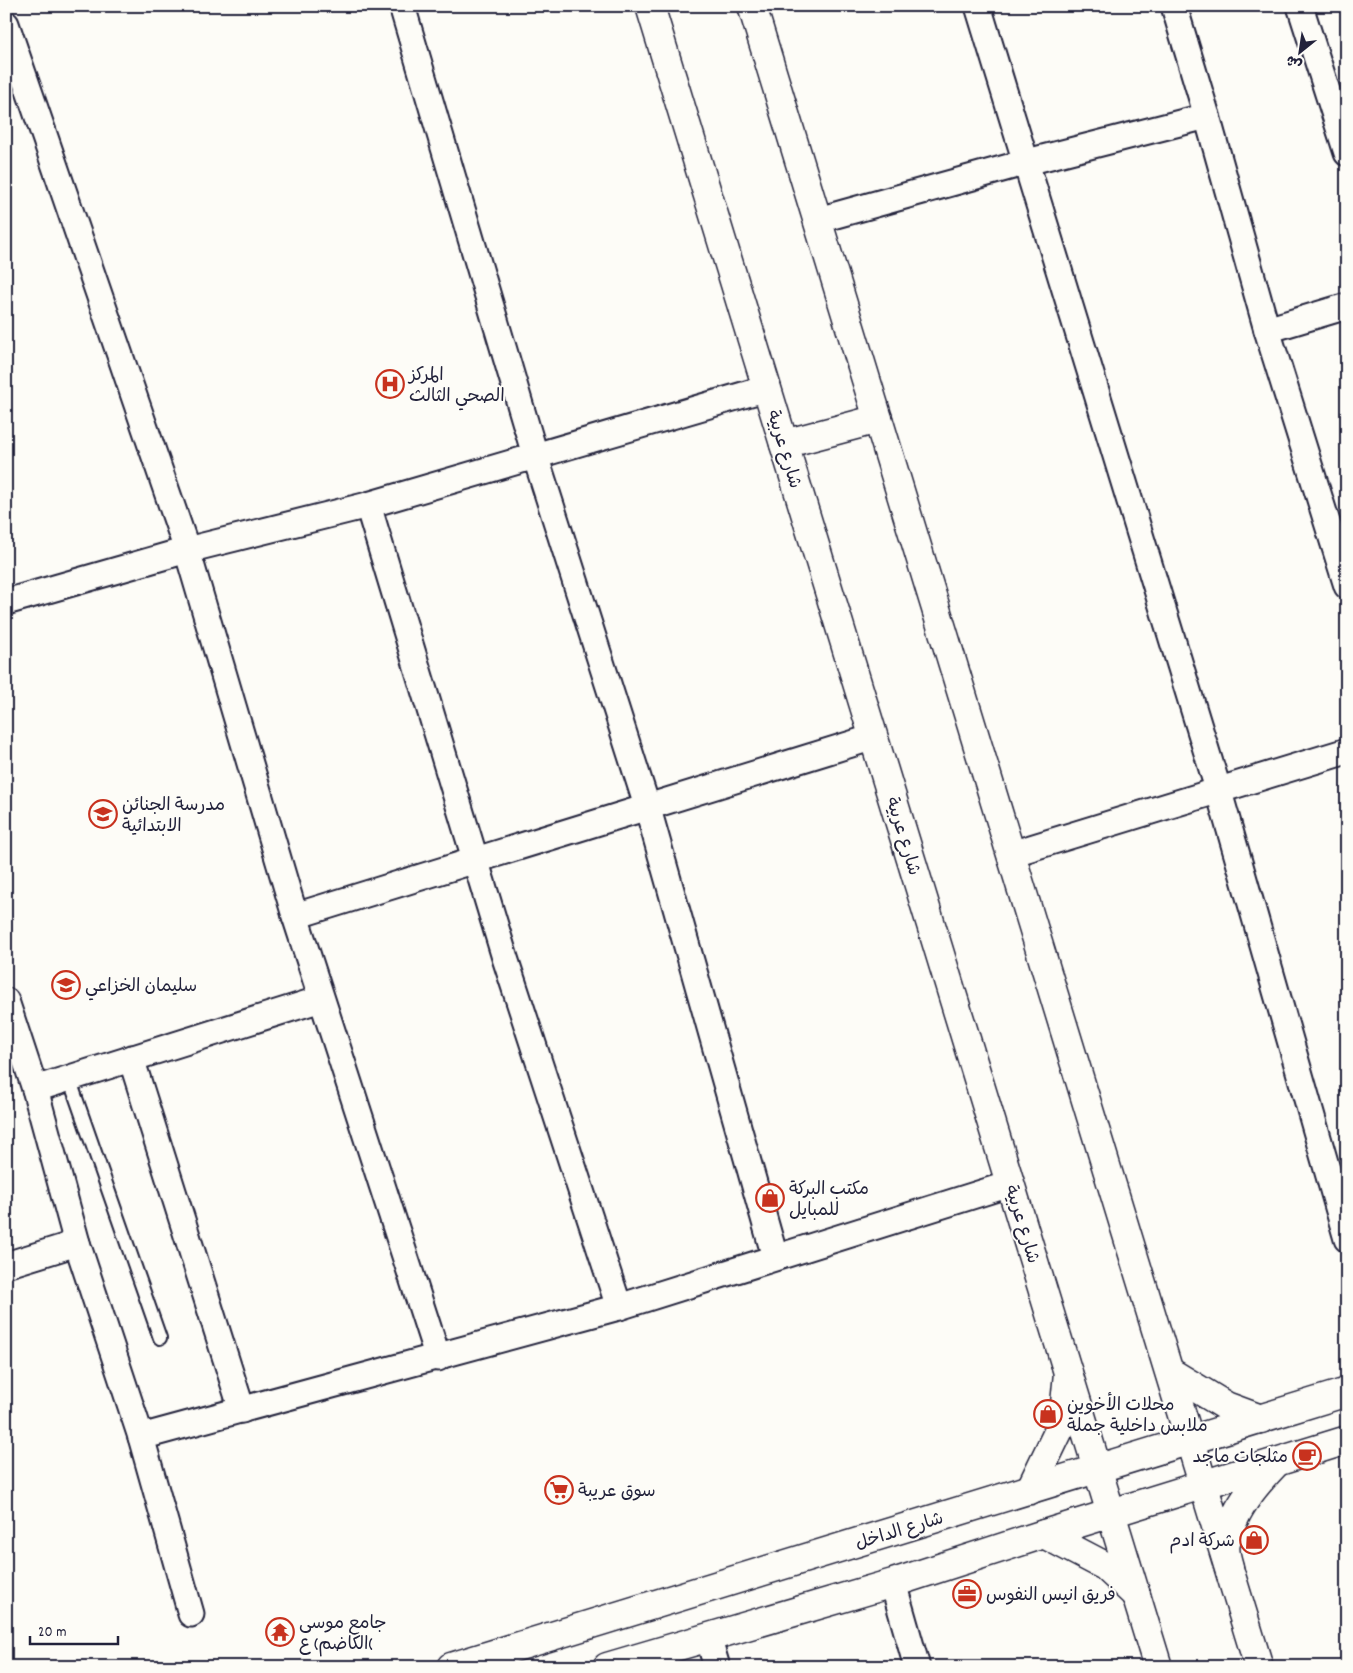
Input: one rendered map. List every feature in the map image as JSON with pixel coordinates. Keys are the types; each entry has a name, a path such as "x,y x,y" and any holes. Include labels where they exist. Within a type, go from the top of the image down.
{"main road":[{"name":"شارع عربية","path":"650,6 1158,1667"},
{"path":"752,6 1259,1667"},
{"path":"784,444 878,419"},
{"path":"1170,1372 1226,1406 1261,1419"},
{"path":"1030,1490 1059,1430 1064,1414 1068,1373"},
{"name":"شارع الداخل","path":"451,1667 1347,1392"},
{"path":"607,1667 893,1583 1347,1440"},
{"path":"1228,1566 1225,1544 1232,1526 1249,1491 1275,1464"},
{"path":"1044,1534 1088,1555 1106,1566 1136,1595"}],"street":[{"path":"402,6 535,455 648,808 775,1257"},
{"path":"978,6 1220,792 1347,1240"},
{"path":"1174,6 1208,116 1267,330 1347,586"},
{"path":"1300,6 1347,152"},
{"path":"6,24 187,550 295,916 438,1358"},
{"path":"818,220 1027,162 1208,116"},
{"path":"1267,330 1347,306"},
{"path":"6,602 187,550 368,505 766,388"},
{"path":"368,505 476,862 619,1307"},
{"path":"295,916 476,862 874,737"},
{"path":"1011,854 1220,792 1347,751"},
{"path":"35,1089 321,999"},
{"path":"6,1001 35,1089 77,1243 141,1438 191,1614"},
{"path":"131,1058 242,1410"},
{"path":"141,1438 619,1307 1010,1184"},
{"path":"6,1265 77,1243"},
{"path":"893,1583 917,1667"},
{"path":"708,1637 717,1667"}],"lane":[{"path":"69,1078 160,1338"}],"place":[{"name":"المركز الصحي الثالث","path":"390,384"},
{"name":"مدرسة الجنائن الابتدائية","path":"103,814"},
{"name":"سليمان الخزاعي","path":"66,985"},
{"name":"مكتب البركة للمبايل","path":"770,1198"},
{"name":"محلات الأخوين ملابس داخلية جملة","path":"1048,1414"},
{"name":"مثلجات ماجد","path":"1307,1456"},
{"name":"سوق عريبة","path":"559,1490"},
{"name":"شركة ادم","path":"1254,1540"},
{"name":"فريق انيس النفوس","path":"967,1594"},
{"name":"جامع موسى الكاضم) ع(","path":"280,1632"}]}
